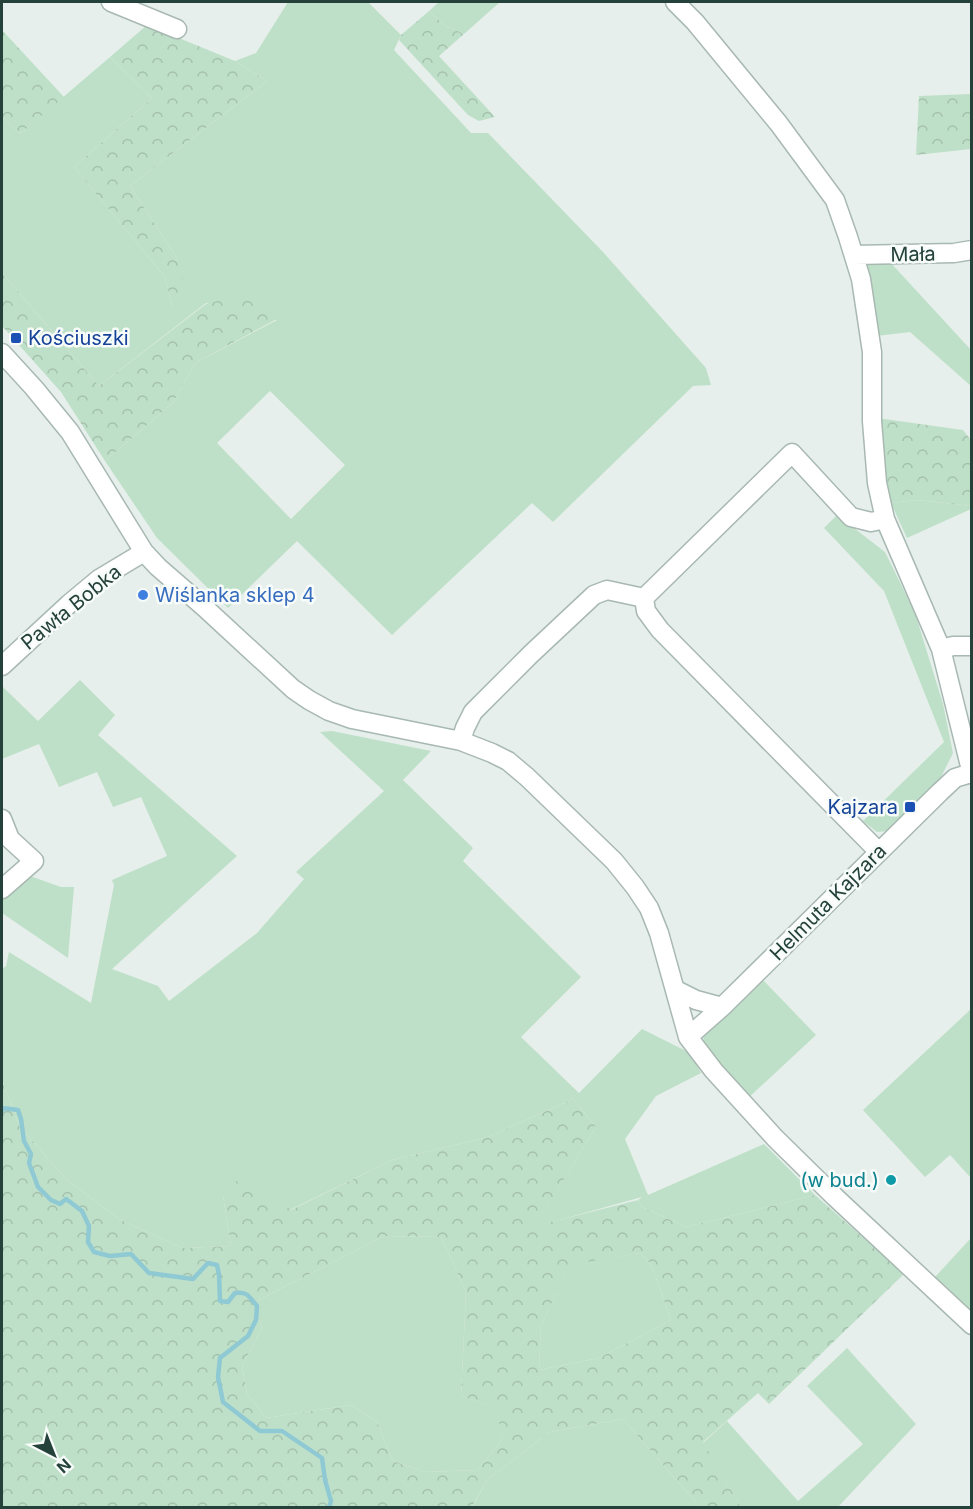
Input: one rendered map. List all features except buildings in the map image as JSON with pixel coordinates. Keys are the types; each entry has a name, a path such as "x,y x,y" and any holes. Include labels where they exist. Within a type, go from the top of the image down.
{"street":[{"path":"111,2 177,29"},
{"path":"675,2 695,22 779,123 835,200 861,279 872,352 872,421 877,483 885,519 941,650 971,774"},
{"name":"Mała","path":"854,255 954,253 972,250"},
{"path":"2,353 46,402 69,432 144,552 293,689 329,711 352,720 461,741 508,761 614,861 649,908 659,933 688,1037 714,1071 775,1138 972,1326"},
{"path":"644,598 792,453 851,517 872,522 885,519"},
{"name":"Pawła Bobka","path":"2,666 99,579 144,552"},
{"path":"461,741 473,712 594,595 607,590 644,598"},
{"path":"644,598 646,611 660,630 878,851"},
{"path":"941,650 953,646 972,646"},
{"name":"Helmuta Kajzara","path":"688,1037 955,778 971,774"},
{"path":"2,819 6,841 34,861 2,889"},
{"path":"676,990 696,1000 722,1006"}],"green space":[{"path":"288,2 368,2 401,35 394,50 471,133 488,133 603,252 706,368 711,385 693,386 553,522 532,503 392,635 297,541 228,608 157,538 105,461 173,403 195,363 277,320 206,303 99,386 2,273 2,116 20,134 110,57 152,98 74,167 165,277 172,306 178,260 130,186 267,81 235,61 256,53","holes":["270,391 345,465 291,519 217,443"]},
{"path":"439,2 500,2 464,34 444,25 429,11"},
{"path":"429,11 444,25 464,34 439,56 495,117 479,121 468,115 399,40 401,35"},
{"path":"147,25 235,61 267,81 130,186 178,260 188,299 172,306 165,277 74,167 152,98 110,57"},
{"path":"2,30 64,97 20,134 2,116"},
{"path":"971,94 971,149 916,155 919,96"},
{"path":"890,262 971,350 971,386 910,332 876,336 862,266"},
{"path":"2,273 99,386 206,304 252,292 277,319 195,363 173,403 105,461 61,392 2,326"},
{"path":"877,418 963,430 971,440 971,506 918,500 891,503 884,479"},
{"path":"918,500 971,506 971,509 907,538 891,503"},
{"path":"837,515 885,552 915,613 943,704 953,753 937,785 888,831 877,832 863,821 944,742 884,591 824,528"},
{"path":"80,680 115,715 98,735 237,856 112,969 158,986 169,1001 257,933 304,879 296,872 384,791 320,732 332,731 431,751 403,780 473,848 463,861 581,977 521,1037 579,1093 642,1029 690,1053 701,1073 656,1096 625,1139 648,1195 764,1144 815,1195 686,1227 642,1207 638,1200 642,1197 534,1227 596,1127 573,1099 488,1137 392,1160 290,1210 223,1196 231,1246 182,1248 119,1219 67,1180 20,1127 2,1080 2,969 6,966 9,952 91,1003 114,885 112,880 167,856 141,797 113,807 97,772 59,787 39,744 2,759 3,687 38,721"},
{"path":"30,876 61,887 74,887 68,958 2,913 2,898"},
{"path":"763,980 816,1035 746,1100 706,1053 703,1036"},
{"path":"971,1009 971,1178 950,1155 925,1177 863,1110"},
{"path":"2,1080 20,1127 67,1180 119,1219 182,1248 231,1246 223,1196 241,1176 291,1210 392,1160 488,1137 573,1099 596,1127 535,1226 638,1200 642,1207 686,1227 815,1195 904,1274 769,1404 758,1393 703,1442 741,1507 700,1507 623,1419 550,1432 487,1480 472,1507 2,1507","holes":["384,1236 441,1237 466,1292 461,1396 495,1407 503,1439 477,1470 425,1472 393,1461 377,1422 351,1405 266,1418 247,1394 242,1366 262,1328 253,1303","640,1253 651,1264 671,1320 599,1358 539,1370 541,1326 569,1265"]},
{"path":"384,1236 441,1237 466,1292 461,1396 496,1407 503,1439 477,1470 425,1472 393,1461 377,1422 351,1405 266,1418 247,1394 242,1366 262,1328 253,1303"},
{"path":"971,1238 971,1316 935,1277"},
{"path":"640,1253 651,1264 671,1320 599,1358 539,1370 541,1326 569,1264"},
{"path":"847,1348 916,1424 838,1507 741,1507 703,1443 727,1421 798,1501 863,1444 807,1386"},
{"path":"623,1419 700,1507 472,1508 487,1480 550,1432"}],"waterway":[{"path":"2,1111 2,1108 18,1110 24,1141 31,1154 29,1163 38,1187 51,1200 60,1204 66,1199 82,1211 89,1226 88,1242 94,1252 110,1256 131,1254 149,1273 193,1279 208,1263 217,1265 220,1301 228,1302 235,1293 248,1295 257,1306 256,1320 248,1336 220,1358 218,1377 223,1402 260,1431 282,1431 322,1458 331,1501 329,1508"}],"place":[{"name":"Kościuszki","path":"16,338"},
{"name":"Wiślanka sklep 4","path":"143,595"},
{"name":"Kajzara","path":"910,807"},
{"name":"(w bud.)","path":"891,1180"}]}
